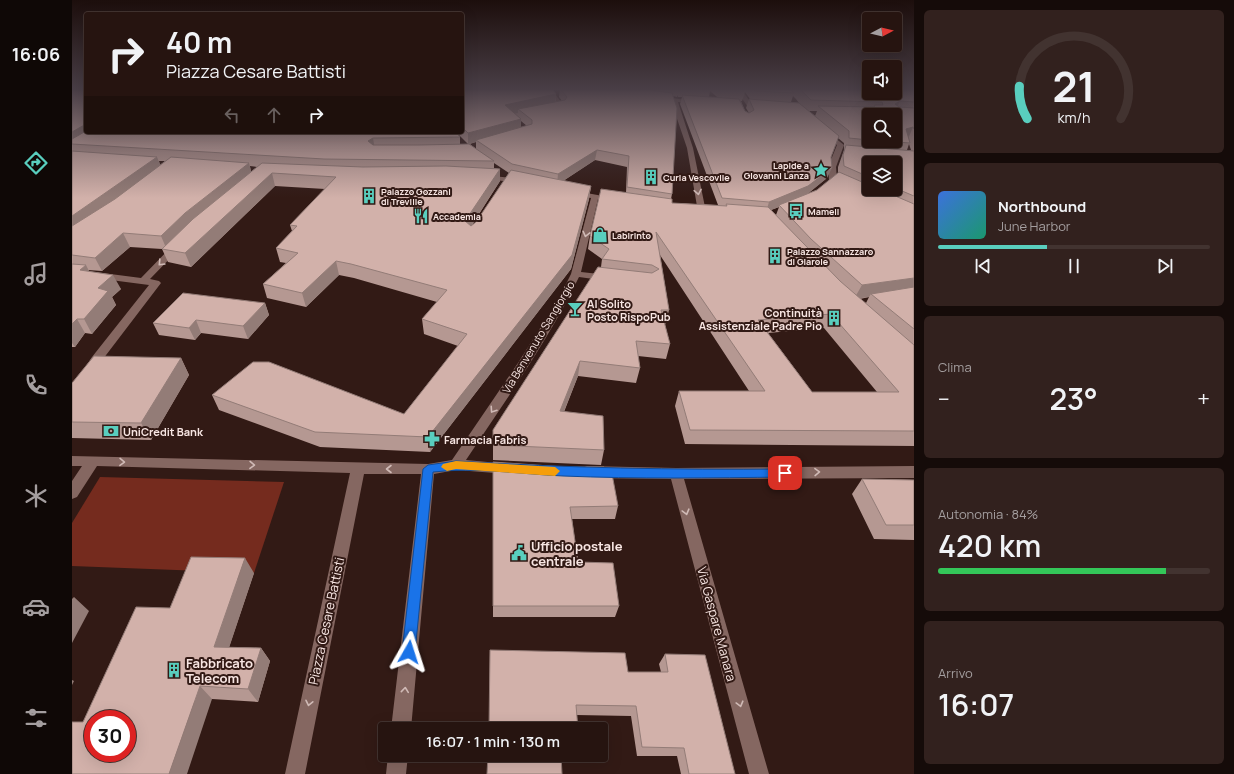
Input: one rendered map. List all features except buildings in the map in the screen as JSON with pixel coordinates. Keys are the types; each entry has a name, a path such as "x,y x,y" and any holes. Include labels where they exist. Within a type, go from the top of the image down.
{"street":[{"path":"683,126 690,148 702,212"},
{"path":"814,195 836,182 832,167 842,154 841,145 820,127"},
{"path":"493,168 508,178"},
{"path":"478,177 508,178 530,183"},
{"path":"500,191 508,178"},
{"path":"566,190 625,202"},
{"name":"Via Benvenuto Sangiorgio","path":"456,465 522,366 563,300 576,274 595,196"},
{"path":"143,281 184,239"},
{"path":"72,272 156,283 96,360 72,396"},
{"path":"576,274 620,279"},
{"path":"72,461 428,469 456,465 524,470"},
{"path":"72,493 93,461"},
{"name":"Piazza Cesare Battisti","path":"294,774 358,468"},
{"path":"402,722 428,469"},
{"path":"570,472 676,474 914,472"},
{"name":"Via Gaspare Manara","path":"676,474 759,774"},
{"path":"396,774 397,762"}],"shaded area":[{"path":"100,477 284,482 254,573 72,566 72,523"}],"slow traffic":[{"path":"447,467 456,465 555,471"}],"place":[{"name":"Lapide a Giovanni Lanza","path":"821,170"},
{"name":"Curia Vescovile","path":"651,177"},
{"name":"Palazzo Gozzani di Treville","path":"369,196"},
{"name":"Mameli","path":"796,211"},
{"name":"Accademia","path":"421,216"},
{"name":"Labirinto","path":"600,235"},
{"name":"Palazzo Sannazzaro di Giarole","path":"775,256"},
{"name":"Al Solito Posto RispoPub","path":"575,309"},
{"name":"Continuità Assistenziale Padre Pio","path":"834,318"},
{"name":"UniCredit Bank","path":"111,431"},
{"name":"Farmacia Fabris","path":"432,439"},
{"name":"Ufficio postale centrale","path":"519,553"},
{"name":"Fabbricato Telecom","path":"174,670"}],"route":[{"path":"409,652 428,469 456,465 562,472 676,474 785,473"}]}
